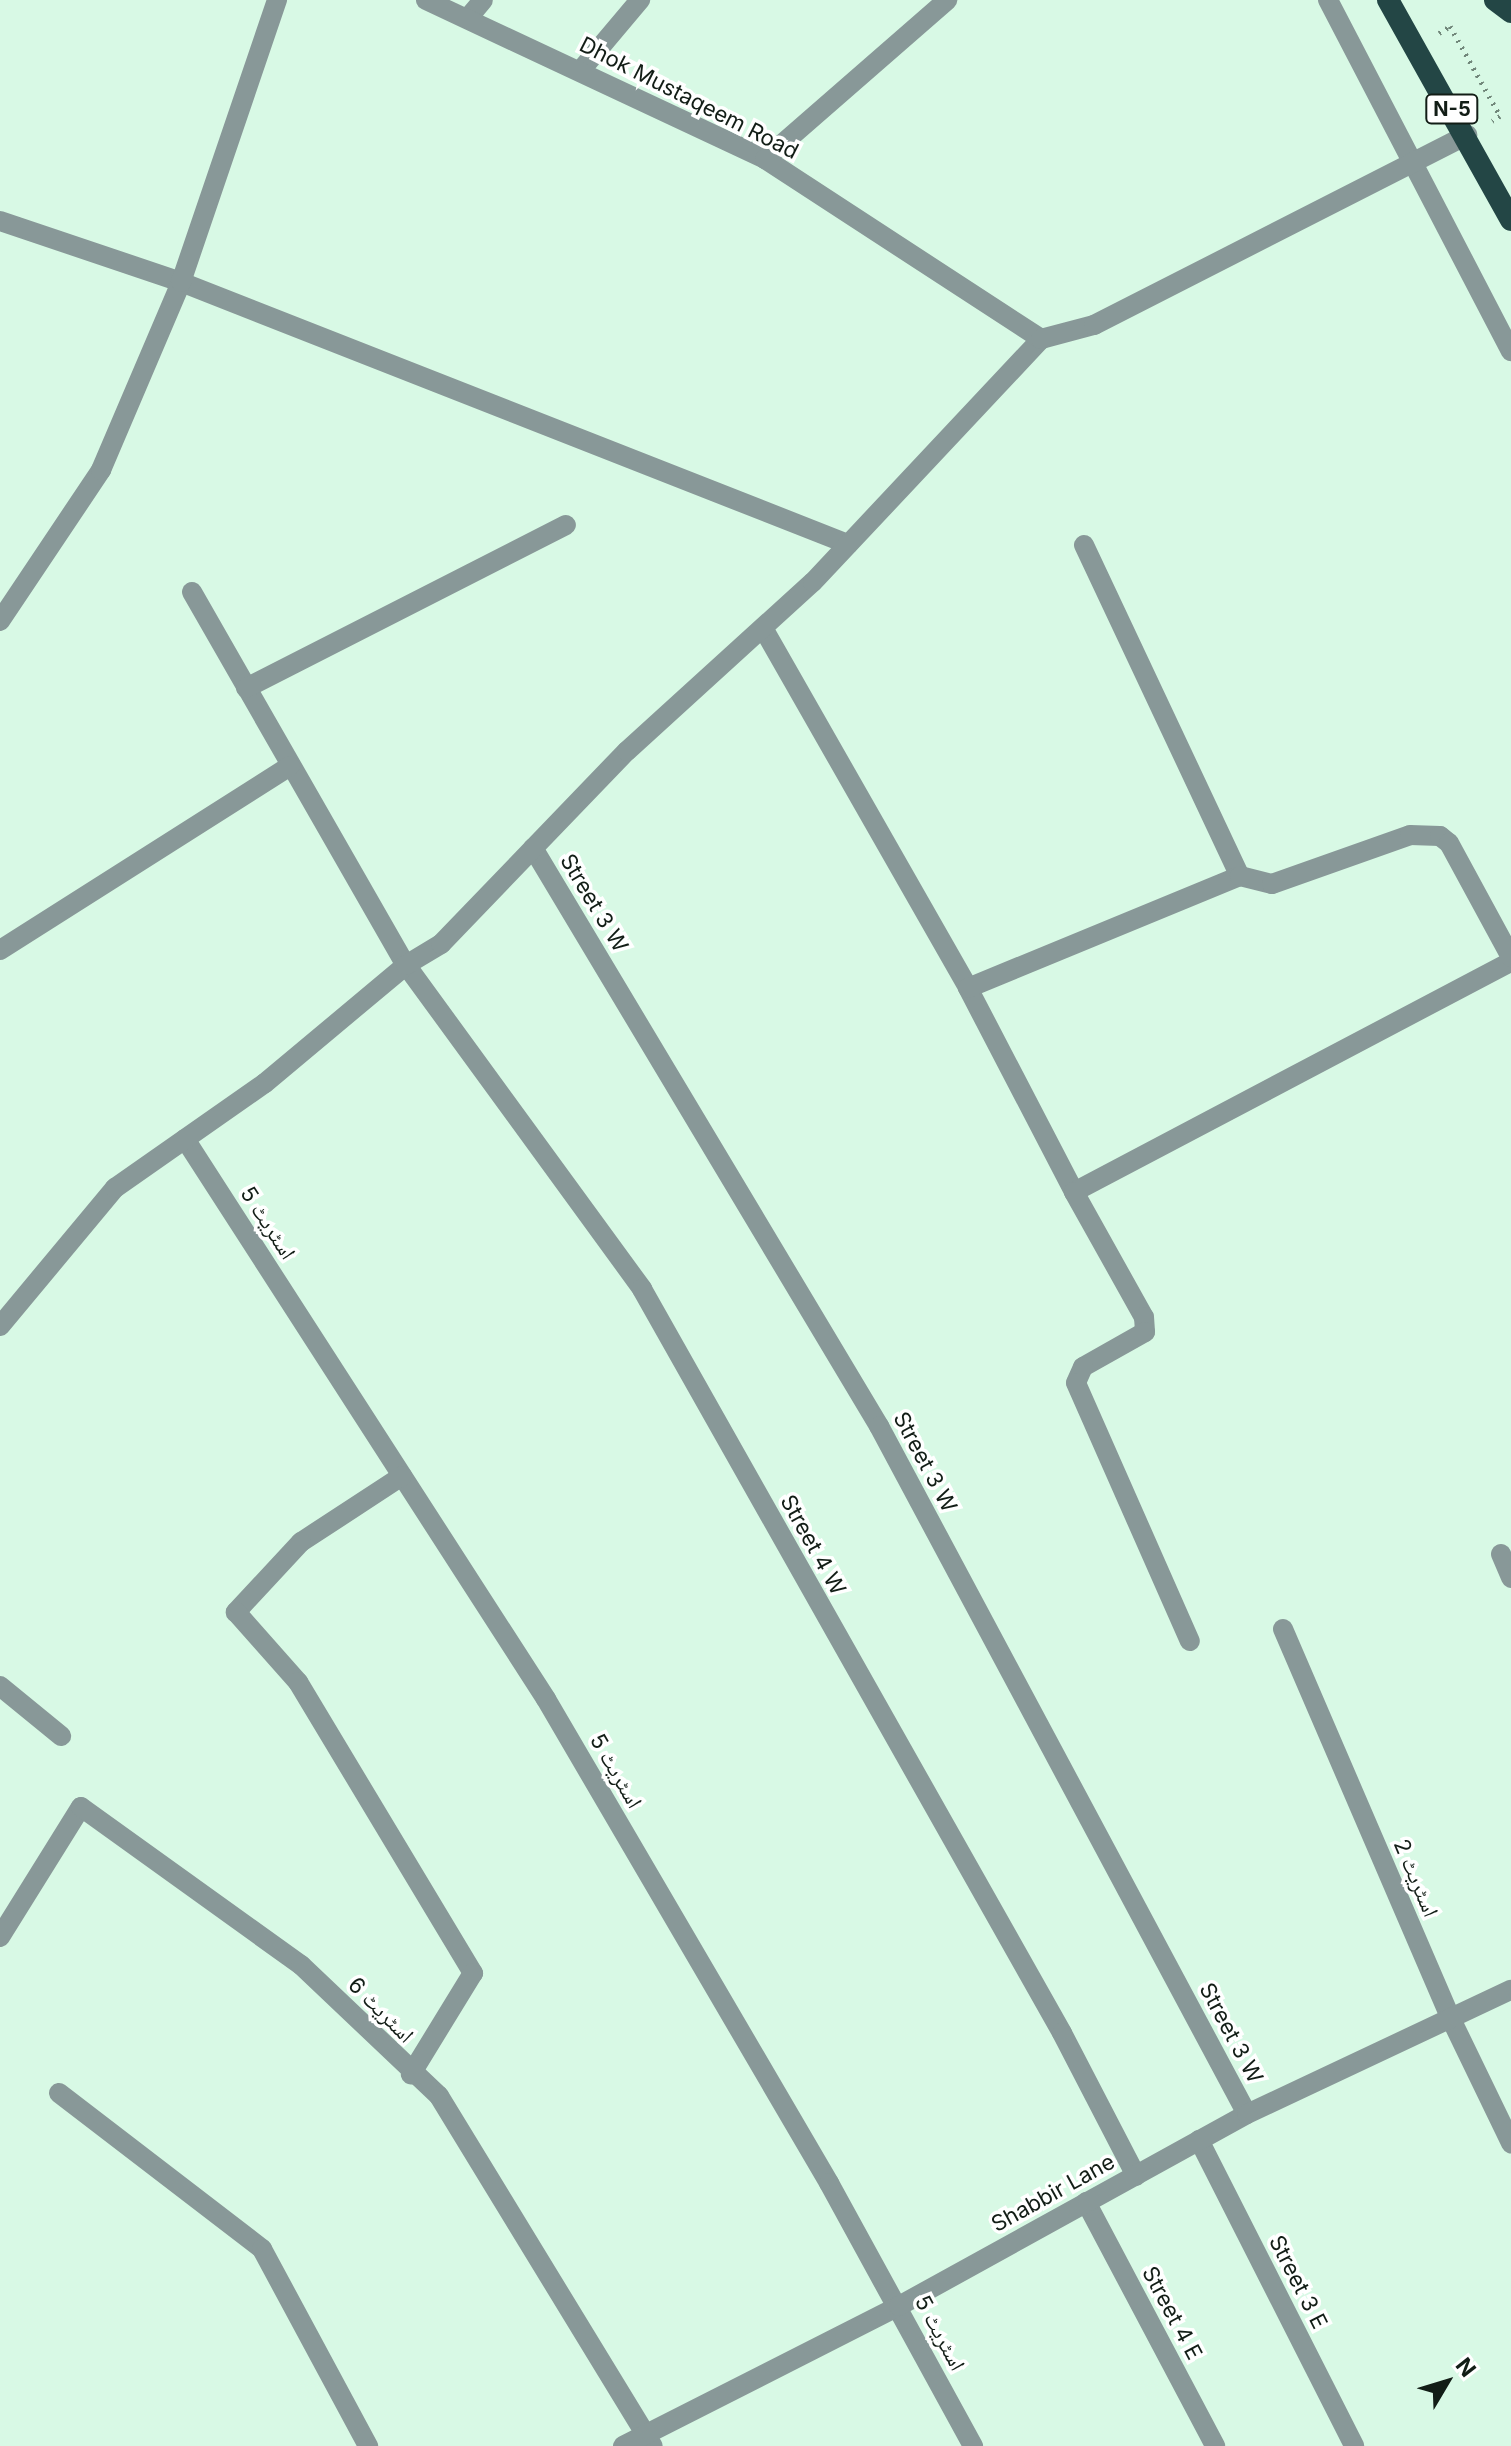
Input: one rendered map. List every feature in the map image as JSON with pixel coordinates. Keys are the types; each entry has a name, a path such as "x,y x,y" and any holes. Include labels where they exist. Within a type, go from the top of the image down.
{"highway":[{"name":"N-5","path":"1388,0 1467,135 1511,220"},
{"path":"1495,0 1511,12"}],"street":[{"path":"0,621 101,470 181,282 277,0"},
{"name":"Dhok Mustaqeem Road","path":"426,0 581,70 765,159 1041,339"},
{"path":"468,18 483,0"},
{"path":"581,70 640,0"},
{"path":"765,159 947,0"},
{"path":"1328,0 1511,351"},
{"path":"0,1326 115,1188 265,1083 406,965 441,944 627,751 763,628 848,544 1041,339 1094,325 1467,135"},
{"path":"0,221 181,282 848,544"},
{"path":"246,688 566,525"},
{"path":"1084,545 1240,876"},
{"name":"Street 4 W","path":"192,592 406,965 642,1289 1062,2033 1136,2176"},
{"path":"763,628 968,988 1074,1192 1144,1317 1145,1332 1083,1367 1076,1383 1190,1641"},
{"path":"0,950 290,766"},
{"path":"968,988 1240,876 1272,884 1410,835 1440,836 1511,959 1074,1192"},
{"name":"Street 3 W","path":"533,848 879,1426 1247,2114"},
{"name":"اسٹریٹ 5","path":"185,1139 546,1699 899,2306 973,2446"},
{"path":"402,1476 301,1542 236,1612 298,1682 473,1973 411,2074"},
{"path":"1501,1554 1511,1578"},
{"name":"اسٹریٹ 2","path":"1283,1629 1452,2021 1511,2143"},
{"path":"0,1686 61,1736"},
{"name":"اسٹریٹ 6","path":"0,1937 81,1807 301,1965 411,2074 439,2096 649,2440"},
{"name":"Shabbir Lane","path":"623,2446 649,2440 1247,2114 1452,2021 1511,1990"},
{"path":"59,2093 262,2249 368,2446"},
{"name":"Street 3 E","path":"1199,2140 1354,2446"},
{"name":"Street 4 E","path":"1086,2202 1215,2446"}],"path":[{"path":"1450,26 1500,116"}]}
